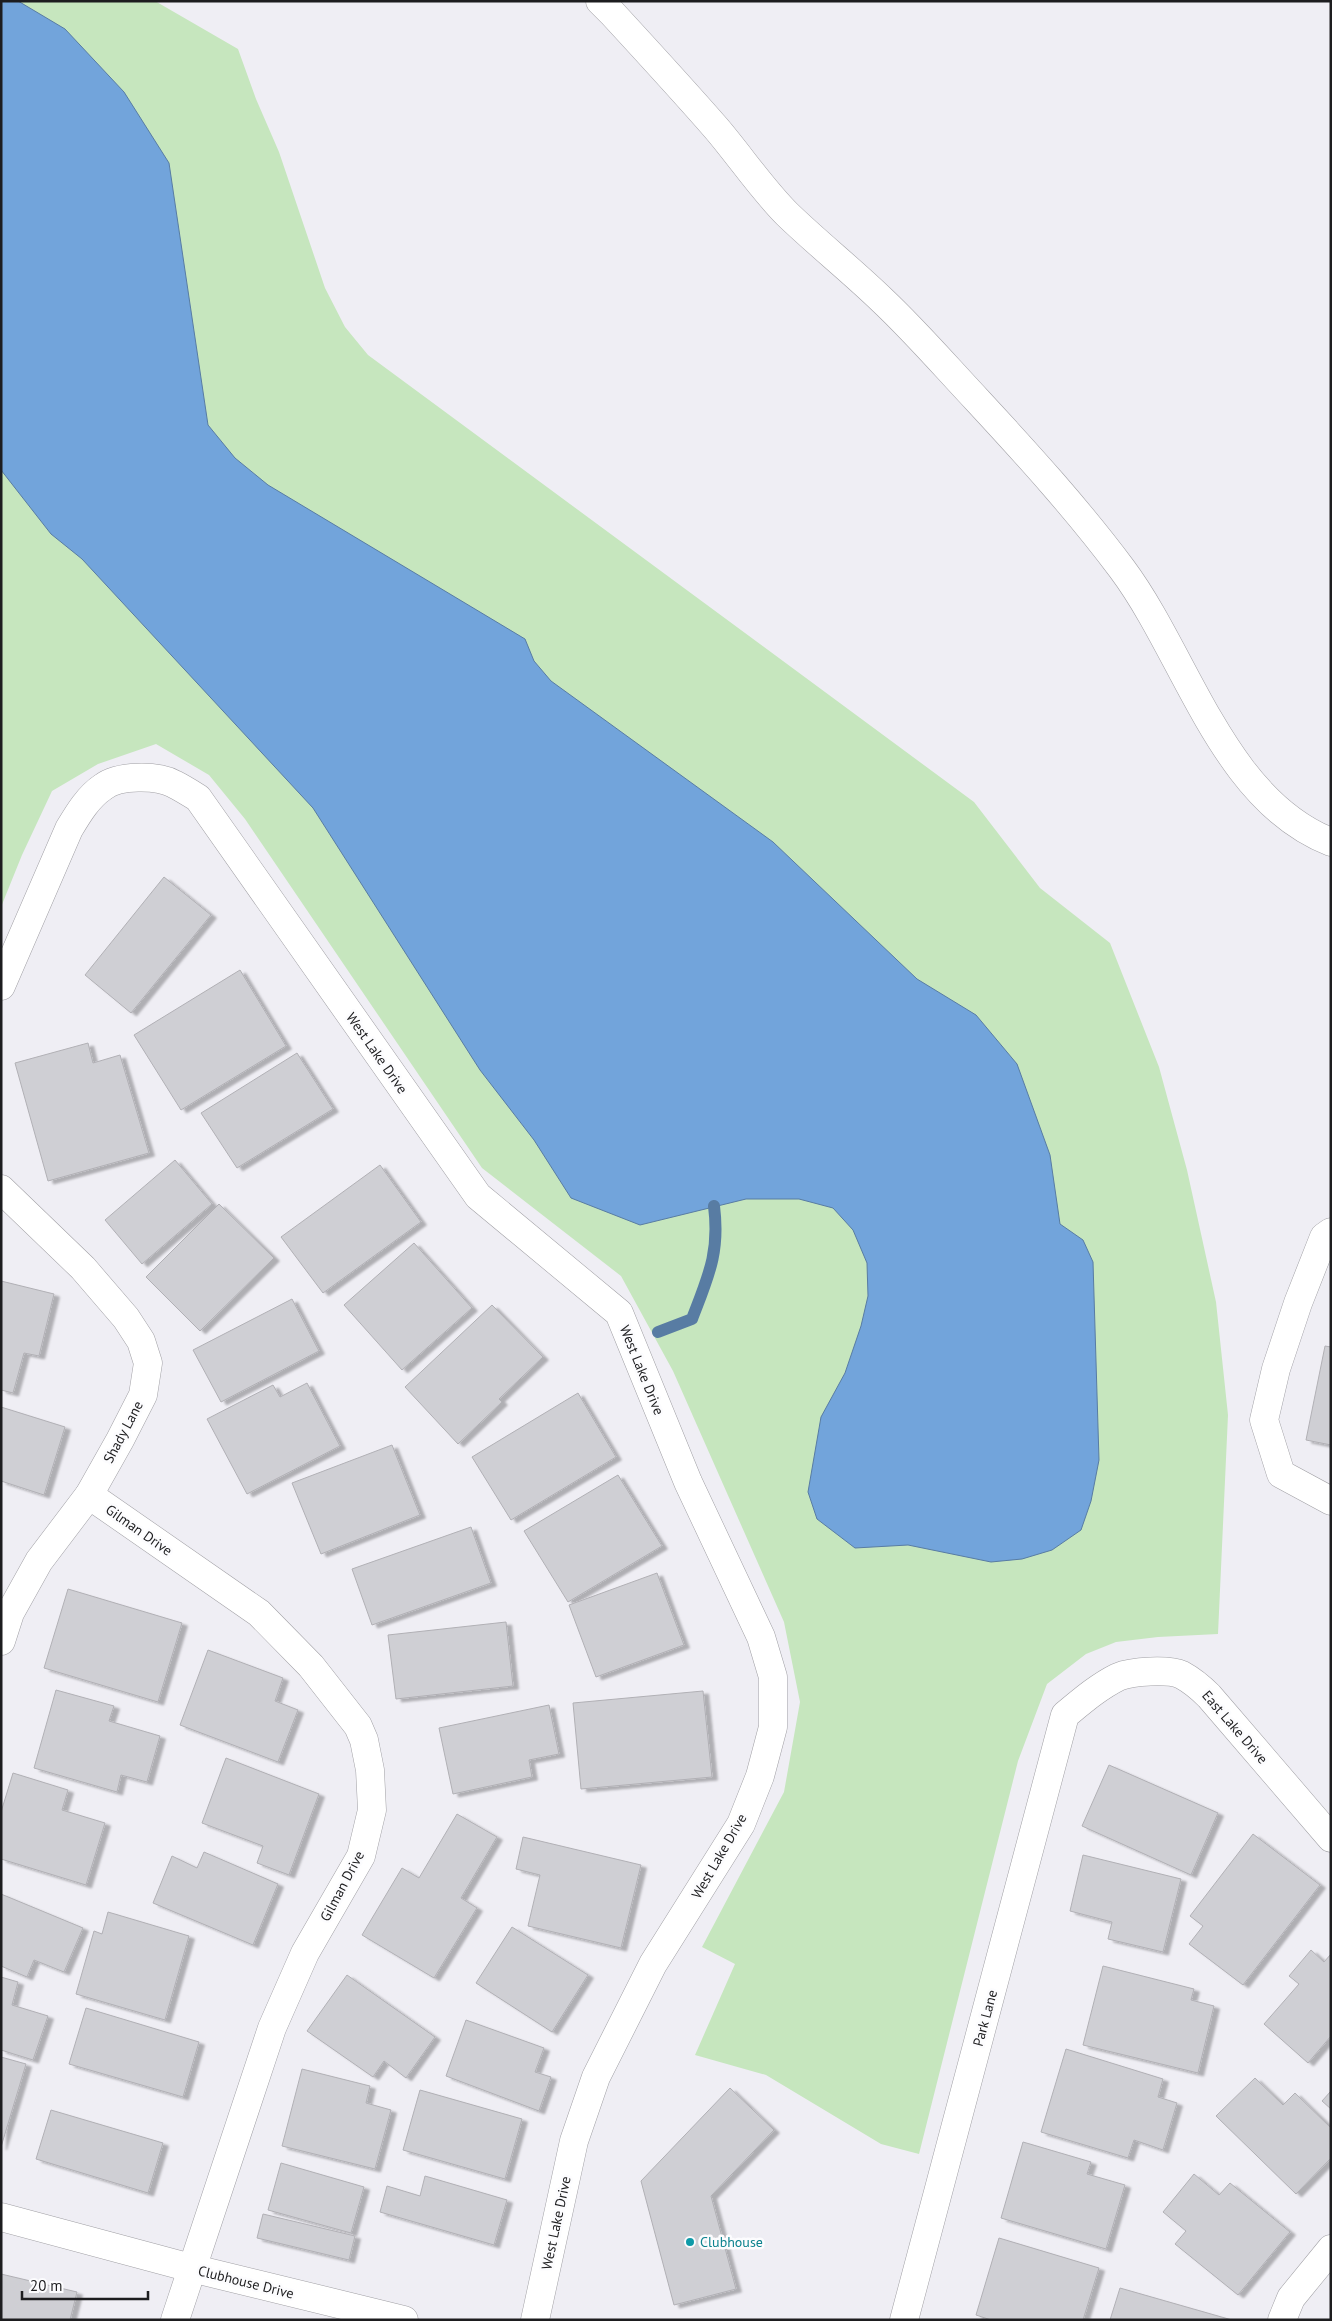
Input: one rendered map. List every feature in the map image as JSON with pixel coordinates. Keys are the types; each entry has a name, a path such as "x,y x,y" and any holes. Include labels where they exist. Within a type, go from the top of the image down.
{"lane":[{"path":"600,1 711,122 786,212 883,300 1011,437 1058,491 1122,570 1151,612 1213,727 1258,791 1301,827 1331,842"},
{"name":"West Lake Drive","path":"1,986 68,829 82,808 103,786 122,779 146,777 173,783 198,798 478,1196 619,1313 688,1482 762,1637 773,1677 773,1727 760,1776 741,1824 653,1964 596,2078 574,2141 535,2320"},
{"name":"Shady Lane","path":"1,1189 83,1268 126,1318 141,1340 148,1363 143,1395 89,1495 39,1561 10,1613 1,1641"},
{"path":"1331,1232 1324,1237 1298,1302 1276,1369 1264,1420 1281,1474 1331,1501"},
{"name":"Gilman Drive","path":"89,1495 259,1613 311,1666 358,1726 364,1740 370,1770 372,1810 362,1856 305,1953 272,2028 175,2320"},
{"name":"East Lake Drive","path":"1065,1715 1092,1692 1120,1676 1150,1671 1180,1674 1210,1696 1331,1838"},
{"name":"Park Lane","path":"904,2320 1065,1715"},
{"name":"Clubhouse Drive","path":"1,2218 191,2268 404,2320"},
{"path":"1282,2320 1291,2298 1331,2249"}],"green space":[{"path":"1,1 155,1 238,49 256,99 279,152 325,288 345,327 368,355 974,802 1040,888 1110,943 1159,1067 1187,1170 1216,1302 1228,1415 1218,1634 1158,1637 1116,1642 1086,1654 1047,1684 1018,1761 919,2154 881,2144 766,2075 695,2055 735,1964 702,1947 784,1792 800,1702 784,1622 673,1371 621,1276 482,1168 245,819 209,775 156,744 98,764 52,791 22,855 1,907"}],"water":[{"path":"1,1 18,1 65,29 124,92 169,163 208,425 235,458 268,485 525,639 534,661 551,681 773,842 917,979 976,1015 1017,1064 1050,1155 1060,1224 1083,1240 1093,1262 1099,1460 1091,1501 1081,1530 1052,1550 1022,1559 991,1562 908,1545 855,1548 817,1519 808,1492 821,1417 845,1373 861,1326 868,1296 867,1263 853,1230 833,1208 799,1199 746,1199 640,1225 571,1198 534,1140 480,1070 313,808 82,559 51,534 1,470"}],"building":[{"path":"164,877 211,915 131,1013 85,975"},
{"path":"240,970 286,1046 181,1110 134,1035"},
{"path":"88,1043 93,1063 120,1055 149,1153 48,1181 15,1063"},
{"path":"297,1053 333,1109 237,1168 201,1113"},
{"path":"175,1160 212,1204 142,1264 105,1220"},
{"path":"380,1165 421,1222 323,1293 281,1237"},
{"path":"219,1204 274,1258 200,1331 146,1277"},
{"path":"414,1243 472,1308 402,1370 344,1305"},
{"path":"1,1281 54,1294 39,1356 24,1353 13,1393 1,1390"},
{"path":"292,1299 319,1351 221,1402 193,1350"},
{"path":"492,1305 543,1357 499,1399 502,1402 458,1444 405,1387"},
{"path":"1325,1346 1331,1347 1331,1445 1306,1440"},
{"path":"307,1383 340,1446 247,1494 207,1419 273,1385 280,1397"},
{"path":"578,1393 616,1457 511,1520 472,1457"},
{"path":"1,1407 65,1427 44,1495 1,1481"},
{"path":"392,1445 420,1515 321,1554 292,1483"},
{"path":"618,1475 662,1546 568,1602 524,1531"},
{"path":"471,1527 491,1583 372,1625 352,1569"},
{"path":"657,1573 684,1645 596,1677 569,1605"},
{"path":"68,1589 182,1623 158,1702 44,1668"},
{"path":"506,1622 513,1686 396,1699 388,1635"},
{"path":"208,1650 283,1678 275,1701 298,1710 278,1762 180,1725"},
{"path":"56,1690 114,1706 109,1721 160,1736 147,1782 121,1775 117,1792 34,1768"},
{"path":"703,1691 712,1777 581,1789 573,1703"},
{"path":"549,1705 559,1754 529,1760 532,1777 453,1794 439,1728"},
{"path":"226,1758 319,1794 289,1875 257,1863 263,1846 202,1823"},
{"path":"1109,1765 1218,1813 1191,1875 1082,1826"},
{"path":"13,1773 68,1790 62,1810 105,1823 86,1885 1,1859 1,1812"},
{"path":"457,1814 497,1837 461,1898 477,1908 434,1978 362,1935 402,1868 419,1878"},
{"path":"1253,1834 1320,1885 1243,1985 1189,1944 1203,1926 1190,1916"},
{"path":"523,1837 641,1865 621,1948 528,1926 540,1875 516,1869"},
{"path":"204,1852 278,1884 253,1945 153,1903 172,1856 197,1868"},
{"path":"1083,1855 1181,1879 1163,1952 1108,1939 1112,1922 1070,1911"},
{"path":"1,1894 83,1928 64,1972 34,1960 27,1977 1,1966"},
{"path":"108,1912 189,1936 165,2020 76,1994 94,1931 102,1934"},
{"path":"512,1927 588,1975 552,2032 476,1983"},
{"path":"1311,1950 1324,1962 1331,1954 1331,2036 1308,2063 1264,2024 1299,1984 1289,1976"},
{"path":"1103,1966 1194,1989 1191,2000 1214,2006 1198,2073 1083,2045"},
{"path":"347,1975 435,2037 406,2078 384,2061 373,2077 307,2031"},
{"path":"1,1977 18,1982 12,2005 48,2016 33,2060 1,2050"},
{"path":"86,2008 199,2042 183,2097 69,2064"},
{"path":"466,2020 544,2048 535,2072 551,2077 539,2111 446,2076"},
{"path":"1066,2049 1163,2079 1158,2097 1177,2103 1163,2150 1134,2140 1128,2158 1041,2132"},
{"path":"1,2057 26,2064 1,2147"},
{"path":"302,2069 370,2086 366,2103 391,2110 375,2169 282,2146"},
{"path":"1255,2078 1283,2105 1295,2093 1331,2128 1331,2158 1296,2194 1216,2116"},
{"name":"Clubhouse","path":"730,2088 774,2130 711,2196 736,2289 674,2305 641,2181"},
{"path":"420,2090 522,2119 505,2179 403,2150"},
{"path":"1331,2091 1331,2109 1322,2101"},
{"path":"51,2110 163,2143 148,2193 36,2159"},
{"path":"1023,2142 1091,2162 1087,2174 1125,2185 1106,2249 1001,2218"},
{"path":"281,2163 364,2187 351,2233 268,2210"},
{"path":"1194,2174 1219,2195 1230,2183 1290,2232 1238,2295 1175,2244 1186,2231 1163,2212"},
{"path":"425,2176 507,2200 494,2245 380,2212 387,2186 420,2196"},
{"path":"263,2214 355,2236 349,2260 257,2238"},
{"path":"999,2238 1099,2268 1083,2320 991,2320 976,2315"},
{"path":"1,2274 77,2292 70,2320 1,2320"},
{"path":"1120,2288 1232,2320 1110,2320"}],"waterway":[{"path":"658,1332 692,1319 708,1277 714,1251 714,1206"}],"place":[{"name":"Clubhouse","path":"690,2242"}]}
